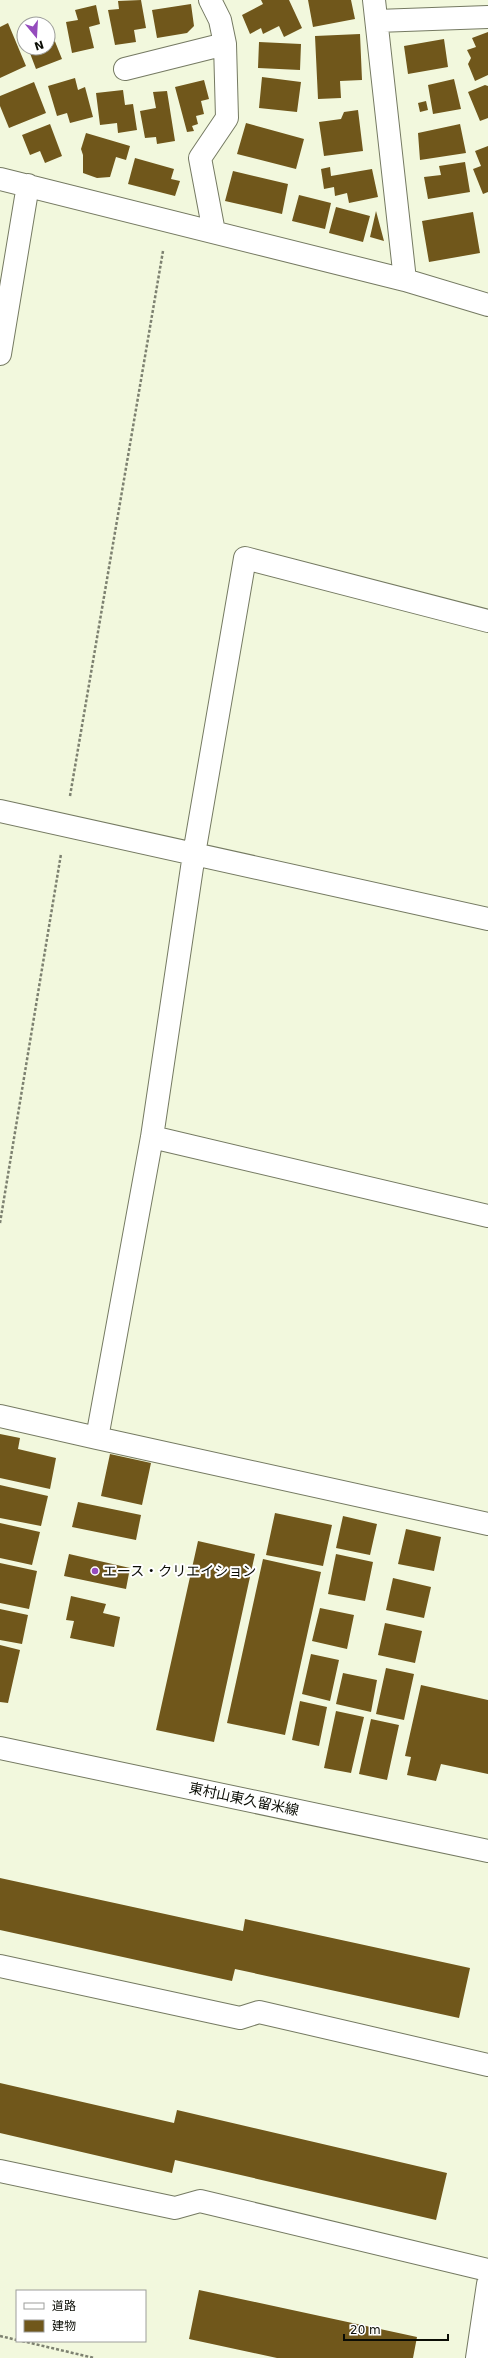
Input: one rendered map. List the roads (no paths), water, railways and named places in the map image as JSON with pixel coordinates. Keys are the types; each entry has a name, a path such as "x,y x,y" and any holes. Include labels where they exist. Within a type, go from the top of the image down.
{"street":[{"path":"210,0 220,20 225,44 227,118 200,158 214,232"},
{"path":"374,0 378,22 405,280"},
{"path":"378,22 488,16"},
{"path":"125,69 225,44"},
{"path":"0,179 405,280 488,305"},
{"path":"1,347 28,185"},
{"path":"97,1438 152,1137 194,854 244,558 488,621"},
{"path":"0,811 488,919"},
{"path":"152,1137 488,1216"},
{"path":"0,1416 488,1524"},
{"name":"東村山東久留米線","path":"0,1748 488,1851"},
{"path":"0,1966 240,2018 259,2012 488,2065"},
{"path":"0,2171 175,2208 200,2201 488,2270"},
{"path":"477,2358 488,2284"}],"place":[{"name":"エース・クリエイション","path":"95,1571"}]}
